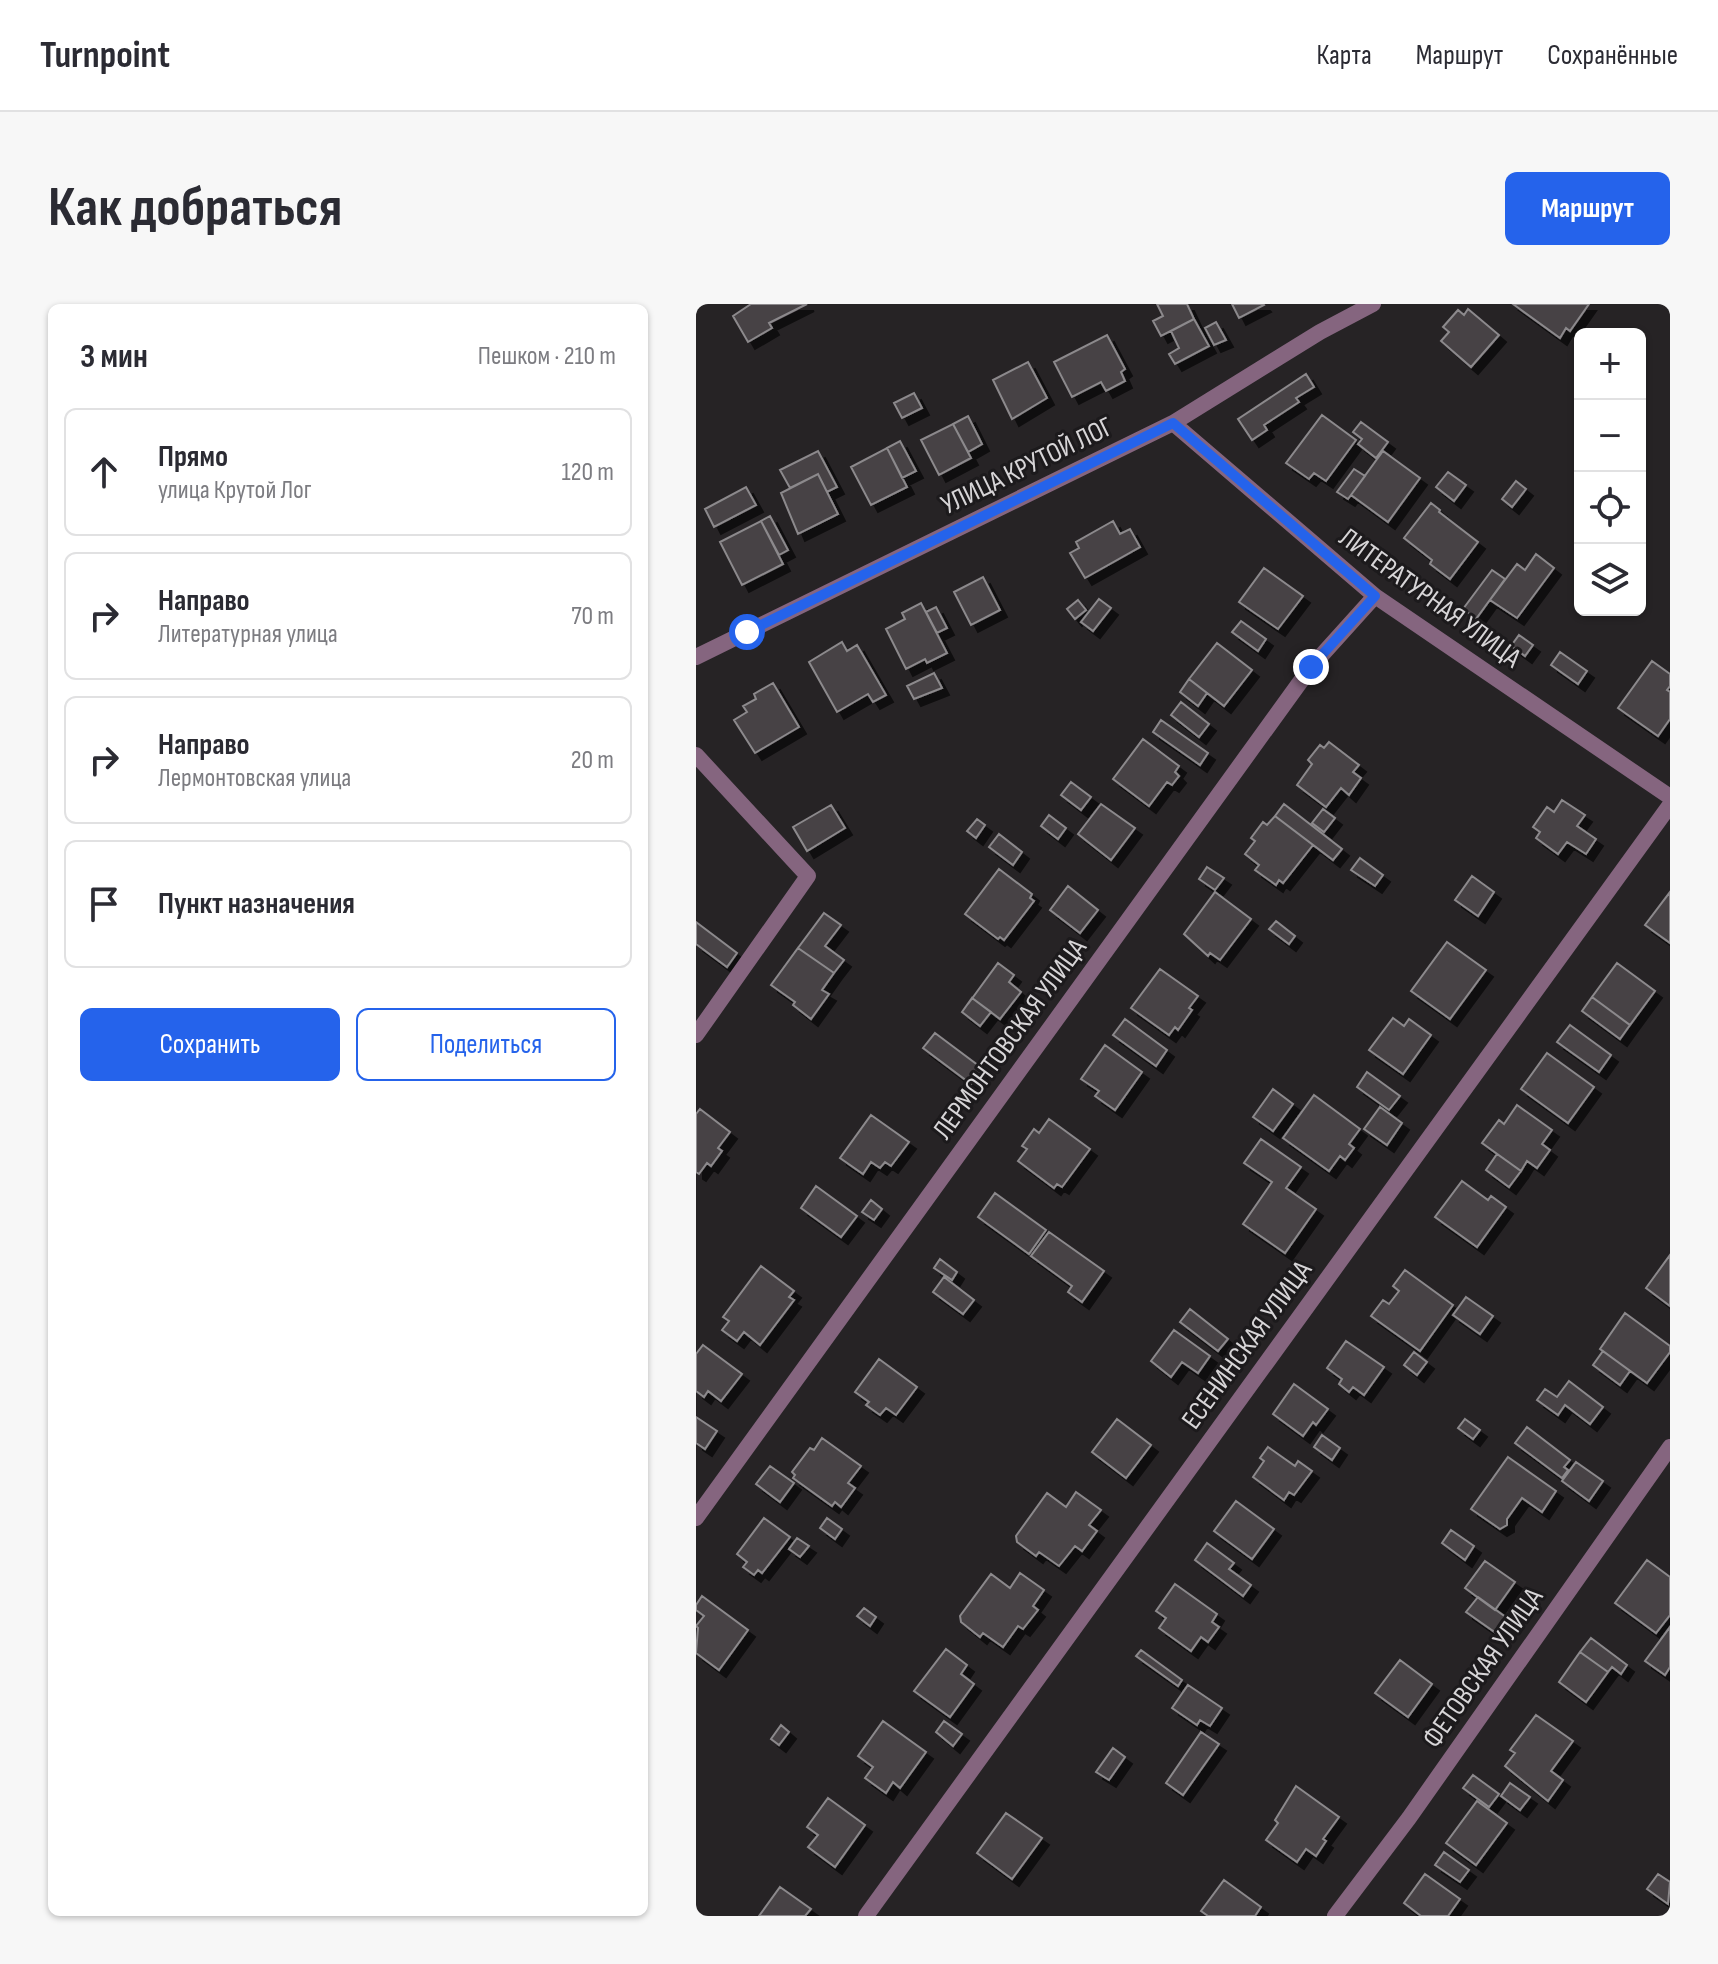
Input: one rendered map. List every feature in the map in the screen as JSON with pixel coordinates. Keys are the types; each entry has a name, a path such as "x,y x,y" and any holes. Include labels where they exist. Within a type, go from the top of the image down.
{"street":[{"name":"УЛИЦА КРУТОЙ ЛОГ","path":"696,657 1173,423 1320,332 1373,304"},
{"name":"ЛИТЕРАТУРНАЯ УЛИЦА","path":"1173,423 1375,596 1670,797"},
{"name":"ЛЕРМОНТОВСКАЯ УЛИЦА","path":"696,1518 1311,667 1375,596"},
{"path":"696,755 808,876 696,1035"},
{"name":"ЕСЕНИНСКАЯ УЛИЦА","path":"866,1916 1670,805"},
{"name":"ФЕТОВСКАЯ УЛИЦА","path":"1335,1916 1409,1818 1670,1447"}],"building":[{"path":"751,304 807,304 769,323 772,328 748,342 733,316"},
{"path":"1157,304 1187,304 1194,319 1161,336 1153,321 1163,316"},
{"path":"1232,304 1263,304 1264,305 1239,318"},
{"path":"1513,304 1589,304 1570,331 1566,328 1560,338"},
{"path":"1468,309 1499,335 1471,367 1441,341 1449,332 1443,327 1458,310 1464,315"},
{"path":"1194,319 1209,346 1175,364 1169,354 1179,348 1171,331"},
{"path":"1216,322 1226,340 1214,345 1205,328"},
{"path":"1107,335 1125,369 1121,372 1125,381 1106,391 1101,382 1072,397 1054,362"},
{"path":"1028,362 1047,398 1012,419 993,380"},
{"path":"1306,374 1314,387 1296,398 1299,402 1264,425 1267,430 1252,440 1238,419"},
{"path":"914,393 922,408 902,418 894,403"},
{"path":"1322,415 1356,440 1326,481 1314,473 1309,479 1286,463"},
{"path":"968,416 982,444 968,452 953,424"},
{"path":"1361,422 1388,442 1376,458 1358,444 1362,439 1353,432"},
{"path":"953,424 971,458 939,475 921,440"},
{"path":"900,441 916,471 902,478 887,448"},
{"path":"887,448 907,487 871,505 851,467"},
{"path":"818,451 837,487 827,492 818,474 790,488 780,470"},
{"path":"1383,451 1420,478 1388,522 1351,495"},
{"path":"1354,469 1365,476 1348,499 1337,492"},
{"path":"1448,472 1466,485 1454,501 1436,487"},
{"path":"818,474 838,514 798,534 781,493"},
{"path":"1516,481 1526,489 1512,507 1502,499"},
{"path":"746,487 756,505 714,527 705,509"},
{"path":"1431,503 1478,542 1450,579 1404,538"},
{"path":"770,516 788,550 779,555 761,521"},
{"path":"761,521 783,564 742,585 720,542"},
{"path":"1113,521 1120,534 1130,529 1140,547 1085,578 1070,553 1079,548 1076,542"},
{"path":"1536,554 1554,568 1517,618 1490,600 1517,564 1525,570"},
{"path":"1264,568 1303,596 1278,629 1239,602"},
{"path":"1492,570 1505,579 1476,619 1463,609"},
{"path":"983,577 1000,610 971,625 954,592"},
{"path":"1099,599 1111,608 1093,631 1081,622"},
{"path":"1078,600 1086,610 1075,619 1067,609"},
{"path":"921,603 947,653 927,663 925,659 906,669 886,629 905,619 902,613"},
{"path":"936,607 947,628 937,633 926,612"},
{"path":"1241,621 1266,639 1258,651 1232,632"},
{"path":"1519,635 1533,645 1525,656 1511,646"},
{"path":"842,642 847,651 857,645 886,695 873,702 868,694 837,712 809,662"},
{"path":"1217,643 1252,670 1224,706 1189,679"},
{"path":"1560,652 1587,671 1578,684 1551,665"},
{"path":"1652,661 1670,674 1667,690 1670,692 1670,719 1658,736 1618,708"},
{"path":"934,673 942,688 914,699 907,686"},
{"path":"1189,679 1207,693 1198,706 1180,692"},
{"path":"773,683 799,727 755,753 734,720 747,712 743,706 756,699 754,694"},
{"path":"1181,702 1209,724 1199,737 1171,715"},
{"path":"1161,720 1208,753 1200,765 1153,732"},
{"path":"1143,739 1179,766 1175,772 1179,776 1172,785 1167,782 1149,806 1113,779"},
{"path":"1329,742 1359,765 1353,772 1361,778 1349,795 1341,788 1326,807 1297,785 1312,764 1308,760 1320,745 1324,748"},
{"path":"1071,782 1091,797 1081,810 1061,795"},
{"path":"1562,800 1585,815 1577,826 1596,839 1586,854 1567,842 1558,854 1536,838 1540,832 1533,827 1547,807 1554,812"},
{"path":"1101,804 1135,828 1111,860 1078,834"},
{"path":"1284,804 1342,849 1333,860 1275,816"},
{"path":"831,805 845,828 807,851 793,827"},
{"path":"1323,809 1335,818 1324,832 1312,823"},
{"path":"1049,815 1066,828 1058,839 1041,826"},
{"path":"1275,816 1313,845 1283,883 1279,880 1276,885 1255,870 1259,865 1245,854 1255,841 1251,838 1263,822 1267,825"},
{"path":"977,819 985,825 976,838 967,831"},
{"path":"999,834 1022,852 1013,865 989,847"},
{"path":"1360,858 1383,875 1375,886 1351,870"},
{"path":"1207,867 1224,878 1215,890 1199,879"},
{"path":"999,869 1032,894 1030,898 1034,901 1004,940 998,939 965,914"},
{"path":"1472,876 1494,892 1478,916 1455,900"},
{"path":"1068,886 1098,910 1080,933 1050,910"},
{"path":"1215,892 1251,919 1220,960 1210,953 1208,956 1184,934"},
{"path":"1670,892 1670,943 1645,925"},
{"path":"824,913 841,925 825,946 844,960 834,973 798,948"},
{"path":"1276,921 1295,936 1289,944 1269,929"},
{"path":"696,922 737,953 727,967 696,944"},
{"path":"1447,942 1486,970 1450,1019 1411,991"},
{"path":"798,948 834,973 822,990 829,994 811,1019 793,1005 795,1002 771,985"},
{"path":"998,963 1014,975 1009,982 1021,992 1000,1019 972,998"},
{"path":"1617,963 1655,991 1630,1025 1592,997"},
{"path":"1160,969 1198,996 1178,1030 1175,1027 1169,1035 1131,1008"},
{"path":"1592,997 1630,1025 1620,1039 1582,1011"},
{"path":"972,998 991,1012 980,1026 962,1012"},
{"path":"1393,1018 1404,1026 1409,1019 1431,1035 1403,1074 1369,1050"},
{"path":"1125,1019 1167,1050 1156,1066 1113,1035"},
{"path":"1570,1025 1611,1055 1599,1072 1557,1042"},
{"path":"935,1033 983,1069 971,1084 923,1048"},
{"path":"1105,1045 1142,1072 1115,1110 1095,1096 1099,1091 1081,1079"},
{"path":"1547,1053 1594,1087 1568,1123 1521,1089"},
{"path":"1367,1072 1400,1096 1389,1110 1357,1087"},
{"path":"1273,1089 1293,1104 1273,1131 1253,1117"},
{"path":"1314,1095 1360,1129 1349,1144 1354,1148 1345,1160 1340,1156 1329,1171 1283,1138"},
{"path":"1517,1105 1552,1130 1542,1144 1550,1150 1537,1168 1527,1161 1521,1171 1482,1143 1499,1120 1504,1124"},
{"path":"1380,1107 1402,1123 1387,1145 1364,1129"},
{"path":"700,1109 730,1132 718,1148 722,1151 711,1166 707,1163 699,1174 696,1172 696,1114"},
{"path":"871,1115 909,1142 891,1166 885,1162 880,1168 871,1162 863,1174 840,1158"},
{"path":"1049,1119 1090,1149 1062,1187 1057,1184 1054,1188 1018,1161 1027,1149 1022,1146 1034,1129 1039,1133"},
{"path":"1261,1139 1301,1167 1286,1188 1316,1209 1285,1253 1243,1224 1272,1182 1244,1163"},
{"path":"1497,1154 1521,1171 1509,1187 1486,1170"},
{"path":"1462,1181 1488,1200 1491,1196 1506,1207 1477,1247 1435,1217"},
{"path":"816,1186 857,1216 841,1237 801,1208"},
{"path":"995,1193 1046,1230 1029,1254 978,1217"},
{"path":"871,1200 882,1209 874,1220 862,1212"},
{"path":"1049,1232 1104,1271 1082,1302 1068,1292 1072,1286 1031,1256"},
{"path":"1670,1255 1670,1306 1646,1288"},
{"path":"940,1259 957,1272 952,1280 934,1268"},
{"path":"761,1266 794,1291 789,1297 794,1300 760,1345 744,1332 737,1341 722,1330 729,1321 723,1317"},
{"path":"1405,1270 1453,1305 1420,1351 1371,1316 1383,1300 1389,1304 1399,1291 1393,1286"},
{"path":"944,1277 974,1300 963,1314 933,1292"},
{"path":"1466,1297 1493,1316 1480,1334 1453,1315"},
{"path":"1190,1309 1228,1339 1218,1351 1180,1322"},
{"path":"1625,1313 1670,1346 1670,1352 1647,1383 1600,1349"},
{"path":"1174,1330 1210,1356 1198,1373 1182,1362 1171,1377 1151,1361"},
{"path":"1346,1341 1384,1367 1364,1395 1353,1387 1349,1392 1339,1384 1342,1379 1327,1368"},
{"path":"703,1345 742,1374 721,1401 708,1391 704,1397 696,1391 696,1354"},
{"path":"1603,1351 1630,1371 1620,1385 1593,1365"},
{"path":"1414,1352 1427,1362 1417,1375 1404,1365"},
{"path":"879,1359 917,1387 896,1415 886,1408 880,1415 855,1392"},
{"path":"1569,1381 1603,1407 1590,1424 1565,1405 1558,1415 1537,1400 1545,1389 1557,1397"},
{"path":"1294,1384 1328,1409 1303,1436 1273,1414"},
{"path":"696,1417 717,1431 705,1449 696,1443"},
{"path":"1117,1419 1151,1445 1126,1478 1092,1452"},
{"path":"1465,1419 1480,1430 1473,1439 1458,1428"},
{"path":"1527,1427 1570,1460 1564,1467 1568,1470 1562,1478 1515,1443"},
{"path":"1322,1435 1340,1448 1332,1460 1314,1447"},
{"path":"822,1438 861,1466 848,1483 855,1488 841,1507 835,1502 832,1506 793,1478 795,1475 792,1472"},
{"path":"1268,1447 1295,1466 1298,1461 1312,1471 1294,1495 1289,1492 1284,1500 1253,1477 1264,1461 1260,1458"},
{"path":"1508,1457 1556,1491 1542,1512 1522,1498 1507,1519 1507,1525 1500,1529 1471,1509"},
{"path":"1576,1462 1603,1481 1589,1501 1562,1481"},
{"path":"770,1466 794,1483 780,1502 756,1484"},
{"path":"1076,1492 1101,1510 1089,1525 1097,1531 1082,1551 1075,1546 1059,1566 1039,1552 1036,1556 1017,1542 1016,1536 1047,1493 1066,1507"},
{"path":"1236,1501 1274,1529 1252,1559 1214,1531"},
{"path":"764,1518 790,1537 762,1573 758,1570 754,1575 743,1567 747,1562 737,1554"},
{"path":"827,1518 842,1529 835,1539 820,1528"},
{"path":"1451,1530 1474,1546 1465,1560 1442,1543"},
{"path":"797,1538 809,1546 800,1557 789,1549"},
{"path":"1207,1543 1234,1563 1229,1569 1251,1585 1243,1596 1195,1560"},
{"path":"1647,1560 1670,1577 1670,1615 1656,1633 1615,1603"},
{"path":"1485,1561 1515,1582 1495,1610 1465,1588"},
{"path":"1020,1573 1044,1590 1033,1606 1038,1610 1023,1629 1018,1626 1003,1647 983,1633 980,1637 961,1622 960,1616 991,1574 1010,1588"},
{"path":"1175,1584 1217,1614 1212,1622 1219,1627 1208,1642 1201,1637 1191,1651 1159,1628 1166,1618 1156,1611"},
{"path":"702,1596 748,1630 719,1670 696,1653 696,1626 704,1616 696,1610 696,1605"},
{"path":"1478,1597 1507,1618 1496,1633 1466,1612"},
{"path":"864,1608 876,1617 870,1626 857,1616"},
{"path":"1670,1627 1670,1667 1665,1675 1645,1661"},
{"path":"1591,1638 1627,1665 1621,1674 1612,1667 1608,1672 1580,1652"},
{"path":"946,1649 967,1665 961,1674 974,1684 950,1717 914,1691"},
{"path":"1141,1650 1182,1680 1178,1686 1136,1656"},
{"path":"1580,1652 1608,1672 1586,1702 1559,1682"},
{"path":"1400,1660 1432,1684 1408,1717 1375,1693"},
{"path":"1188,1685 1222,1708 1210,1726 1200,1720 1197,1725 1172,1708"},
{"path":"1536,1715 1573,1741 1551,1771 1563,1780 1548,1801 1505,1766 1515,1753 1510,1750"},
{"path":"883,1721 926,1752 900,1788 893,1782 886,1793 865,1778 873,1767 858,1756"},
{"path":"944,1721 962,1734 953,1746 936,1732"},
{"path":"781,1725 789,1732 779,1745 771,1739"},
{"path":"1201,1732 1219,1744 1183,1795 1166,1783"},
{"path":"1113,1748 1125,1757 1109,1780 1096,1772"},
{"path":"1473,1775 1499,1794 1489,1807 1463,1788"},
{"path":"1510,1783 1530,1797 1520,1810 1501,1796"},
{"path":"1296,1786 1339,1817 1323,1839 1326,1841 1316,1856 1306,1849 1297,1862 1266,1840"},
{"path":"828,1798 865,1825 835,1867 808,1847 818,1835 807,1827"},
{"path":"1477,1801 1507,1823 1476,1865 1446,1843"},
{"path":"1006,1813 1042,1838 1012,1879 977,1853"},
{"path":"1444,1852 1469,1870 1460,1882 1435,1865"},
{"path":"1425,1874 1460,1899 1448,1916 1421,1916 1404,1903"},
{"path":"1658,1874 1670,1882 1668,1904 1647,1889"},
{"path":"1224,1880 1261,1907 1255,1916 1208,1916 1201,1911"},
{"path":"780,1887 811,1909 805,1916 759,1916"}],"route":[{"path":"747,632 1173,423 1375,596 1311,667"}]}
